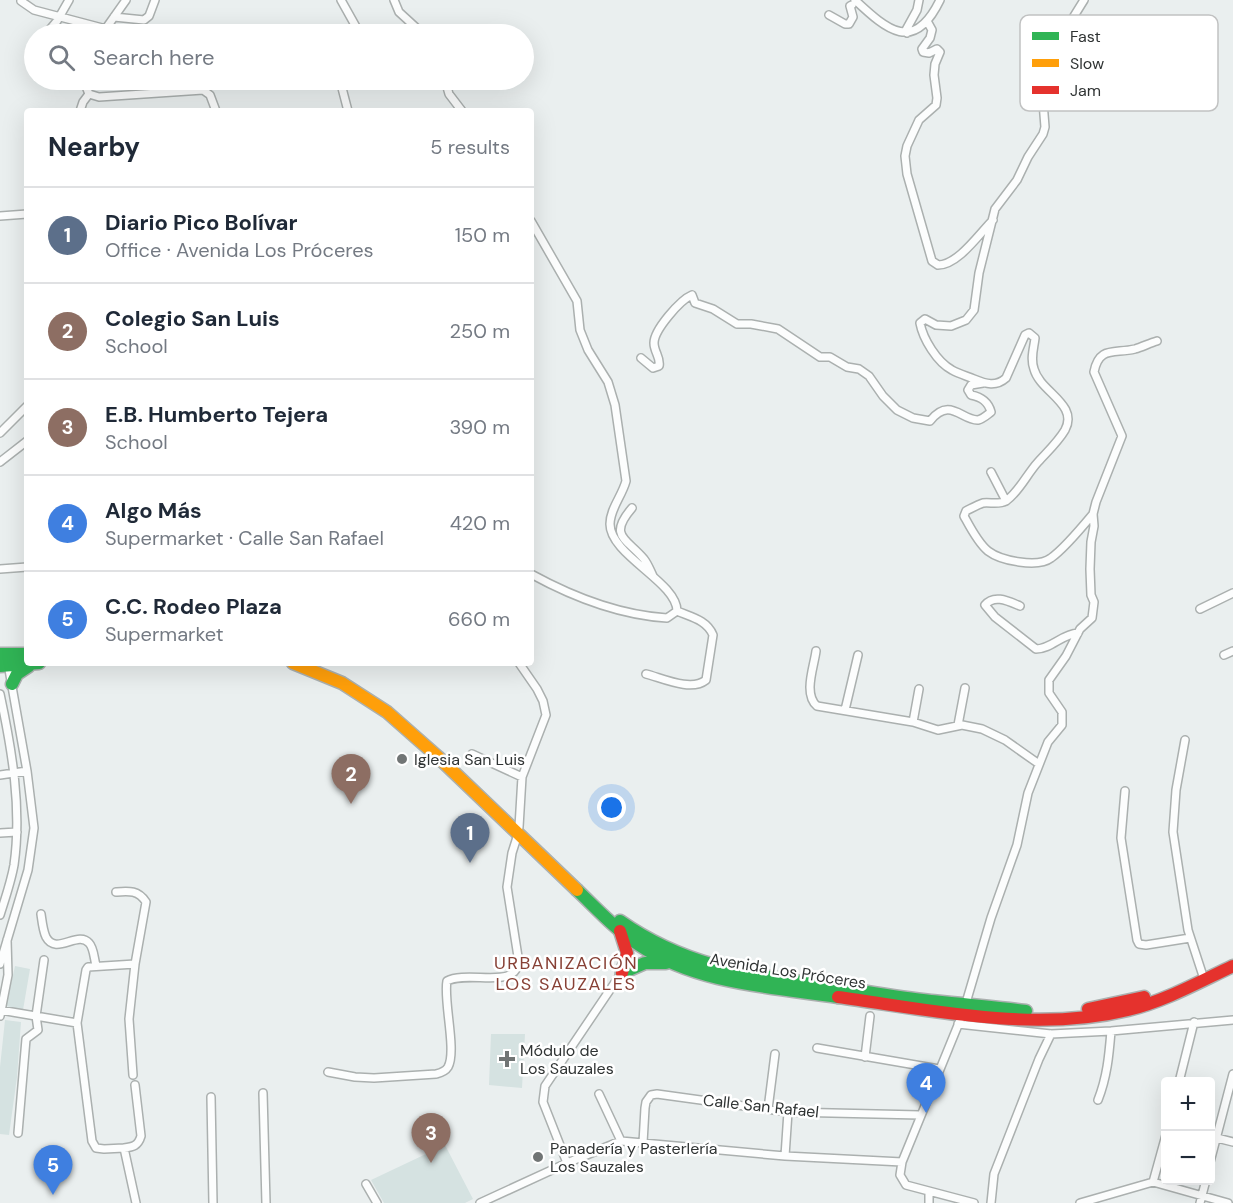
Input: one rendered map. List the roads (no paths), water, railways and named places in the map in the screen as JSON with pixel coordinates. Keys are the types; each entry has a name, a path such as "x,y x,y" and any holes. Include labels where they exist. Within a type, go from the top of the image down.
{"highway":[{"path":"3,658 24,654"},
{"path":"3,658 24,662"},
{"path":"12,684 20,671 28,666"},
{"name":"Avenida Los Próceres","path":"300,666 342,683 387,712 616,917 642,943 730,971 931,1001 962,1013 1032,1012 1084,1010 1153,996 1203,976 1233,958"},
{"name":"Avenida Los Próceres","path":"320,666 341,675 382,700 435,746 620,931 670,963 704,975 816,994 962,1013 1058,1020 1115,1014 1179,992 1233,966"},
{"path":"620,931 627,953 622,973"},
{"path":"622,973 645,963 670,963"}],"street":[{"path":"54,24 69,0"},
{"path":"109,24 126,0"},
{"path":"114,17 144,20 149,16 155,0"},
{"path":"341,0 354,24"},
{"path":"394,0 399,12 412,24"},
{"path":"907,33 906,30 917,10 919,0"},
{"path":"829,15 849,24 853,17 851,3 862,7 890,29 907,33 932,16 940,0"},
{"path":"1075,15 1084,0"},
{"path":"21,1 30,8 81,24"},
{"path":"927,21 932,34 922,49 923,52 929,54 937,49 940,52 935,64 934,75 936,105 918,120 905,156 907,174 932,261 938,266 950,263 993,220"},
{"path":"87,90 89,94 99,97 203,90 210,94 215,108"},
{"path":"343,90 347,108"},
{"path":"448,90 460,108"},
{"path":"81,108 89,94"},
{"path":"984,383 950,370 928,343 920,323 925,319 936,325 951,326 966,320 972,313 982,256 995,209 1017,180 1043,134 1044,111"},
{"path":"0,216 24,214"},
{"path":"534,226 577,301 580,330 588,350 608,382 615,405 626,481 623,494 615,505 610,522 611,534 673,599 677,611 704,622 713,634 706,680 701,684 689,684 646,674"},
{"path":"641,358 653,368 658,366 660,362 654,342 657,332 674,309 692,295 695,303 713,309 737,324 772,327 820,357 830,357 847,367 859,369 869,376 894,408 913,418 930,421 940,412 948,410 975,419 991,412 980,397 971,395 968,390 971,385 1001,383 1006,378 1025,335 1029,333 1035,338 1032,359 1037,377 1068,411 1065,429 1033,467 1015,493 1006,501 978,505 966,511 964,516 988,551 1018,561 1040,563 1051,558 1093,514"},
{"path":"974,1203 906,1185 900,1175 902,1162 962,1013 991,918 1017,845 1028,793 1048,742 1062,725 1062,712 1049,693 1049,680 1066,656 1081,627 1089,622 1094,611 1090,569 1093,514 1122,436 1094,372 1096,362 1107,352 1134,349 1157,341"},
{"path":"0,433 24,409"},
{"path":"0,462 24,443"},
{"path":"991,472 1006,501"},
{"path":"632,508 622,519 621,534 648,564 654,578"},
{"path":"0,569 24,567"},
{"path":"534,576 600,605 643,616 667,618 677,611"},
{"path":"1200,609 1233,593"},
{"path":"1020,606 995,599 985,604 995,616 1036,649 1078,633"},
{"path":"816,651 810,694 817,706 913,722 938,730 958,725 982,729 1005,740 1039,764"},
{"path":"1224,655 1233,651"},
{"path":"845,710 858,655"},
{"path":"0,964 28,870 34,828 12,684 3,658"},
{"path":"328,1071 355,1077 374,1078 443,1072 448,1067 450,1052 447,981 464,977 506,976 514,972 519,963 507,887 518,830 522,777 546,715 537,689 521,666"},
{"path":"958,725 965,688"},
{"path":"913,722 918,689"},
{"path":"0,694 17,811 14,866 0,915"},
{"path":"1185,740 1177,778 1173,832 1190,938 1203,976"},
{"path":"472,754 522,777"},
{"path":"0,775 27,771"},
{"path":"1125,791 1121,838 1137,940 1139,944 1146,945 1190,938"},
{"path":"0,833 16,832"},
{"path":"116,892 134,891 141,894 146,902 135,964 129,1019 133,1075"},
{"path":"40,914 46,937 51,943 57,945 82,939 87,941 91,944 96,965"},
{"path":"0,1016 8,975 7,937"},
{"path":"567,1163 543,1102 545,1086 642,943"},
{"path":"18,1133 26,1039 38,1030 36,1016 44,960"},
{"path":"135,964 96,965 86,970 77,1023 92,1141 96,1148 134,1147 140,1143 135,1085"},
{"path":"0,1010 77,1023"},
{"path":"962,1013 1052,1034 1233,1020"},
{"path":"865,1057 870,1016"},
{"path":"1180,1077 1194,1023"},
{"path":"1098,1100 1105,1083 1111,1031"},
{"path":"991,1203 994,1174 1039,1059 1052,1034"},
{"path":"817,1048 939,1069"},
{"path":"768,1109 775,1054"},
{"path":"1215,1145 1233,1074"},
{"path":"263,1093 266,1203"},
{"path":"599,1094 621,1141"},
{"name":"Calle San Rafael","path":"643,1143 646,1102 651,1095 657,1094 788,1112 920,1115"},
{"path":"212,1097 213,1203"},
{"path":"785,1156 788,1112"},
{"path":"1217,1138 1233,1142"},
{"path":"480,1203 621,1141 785,1156 902,1162"},
{"path":"124,1148 136,1203"},
{"path":"1153,1182 1161,1153"},
{"path":"1080,1203 1153,1182 1228,1203"},
{"path":"366,1184 377,1203"},
{"path":"1200,1203 1205,1185"},
{"path":"929,1192 929,1203"}],"place":[{"name":"Iglesia San Luis","path":"402,759"},
{"name":"Colegio San Luis","path":"351,804"},
{"name":"Diario Pico Bolívar","path":"470,863"},
{"name":"Módulo de Los Sauzales","path":"507,1059"},
{"name":"Algo Más","path":"926,1113"},
{"name":"Panadería y Pasterlería Los Sauzales","path":"538,1157"},
{"name":"E.B. Humberto Tejera","path":"431,1163"},
{"name":"C.C. Rodeo Plaza","path":"53,1195"}],"district":[{"name":"URBANIZACIÓN LOS SAUZALES","path":"566,973"}]}
